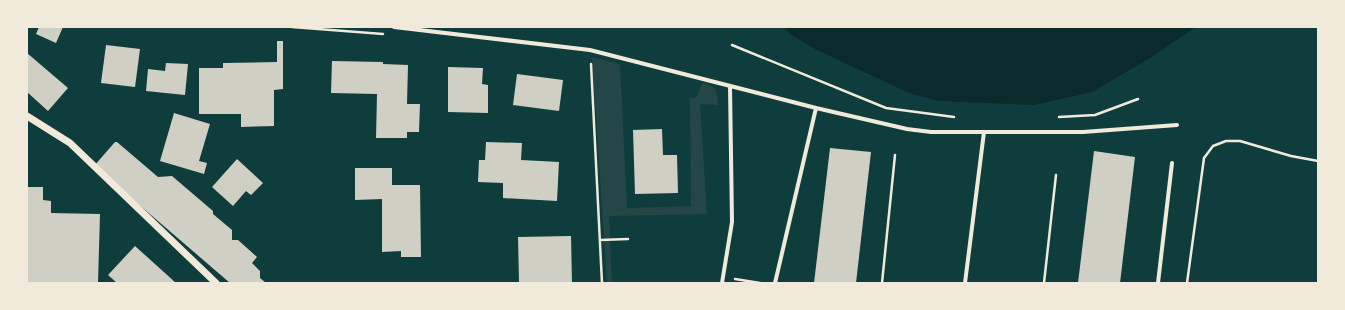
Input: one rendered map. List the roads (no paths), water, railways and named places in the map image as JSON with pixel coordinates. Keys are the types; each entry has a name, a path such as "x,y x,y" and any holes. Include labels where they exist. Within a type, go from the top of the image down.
{"street":[{"path":"394,27 590,50 816,108 907,129 932,132 1082,132 1177,125"},
{"path":"722,283 732,222 730,86"},
{"path":"775,283 816,108"},
{"path":"27,116 70,143 216,283"},
{"path":"965,283 984,132"},
{"path":"1158,283 1172,163"}]}
